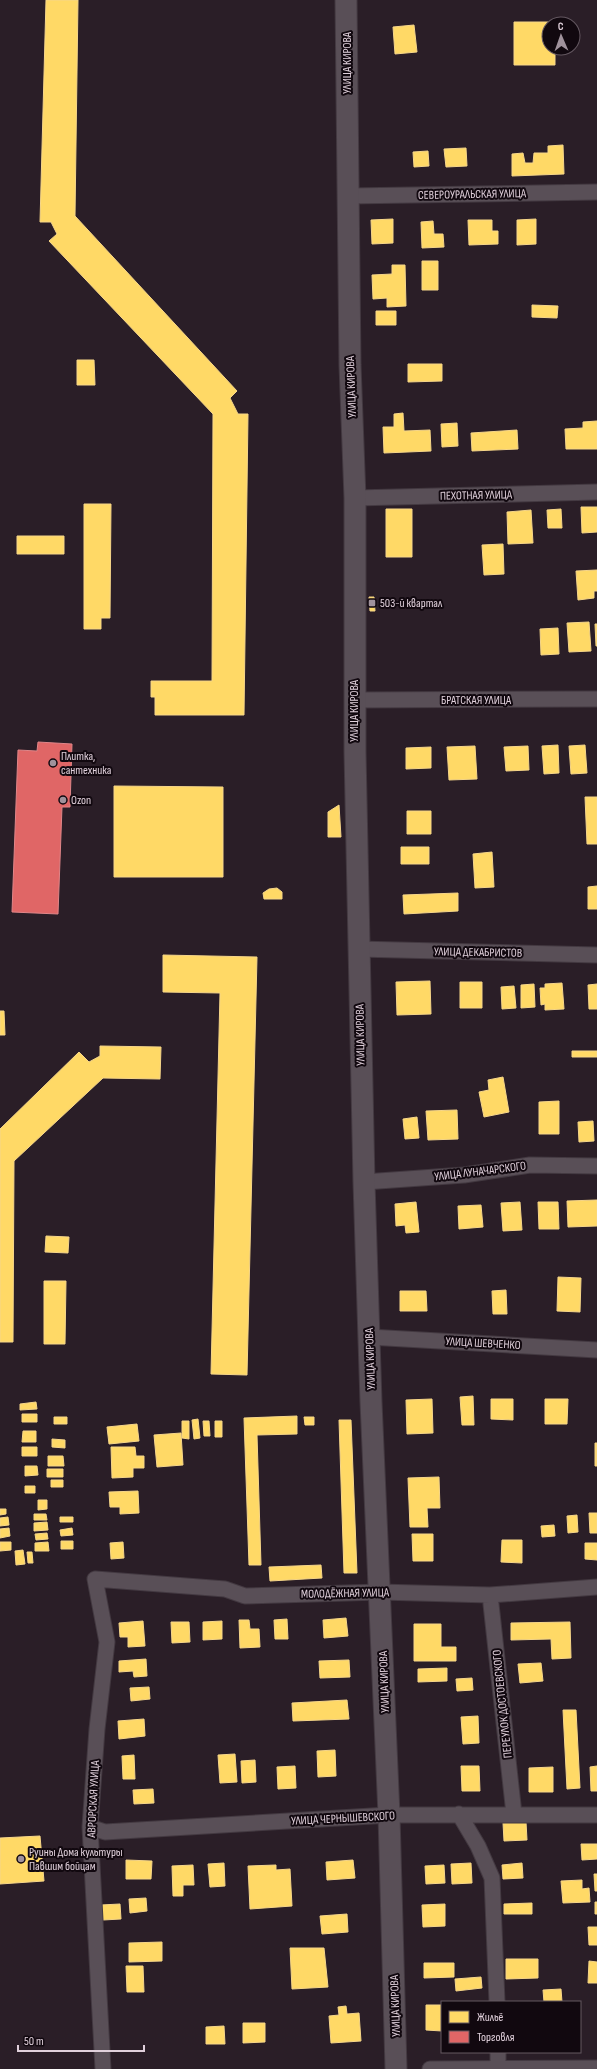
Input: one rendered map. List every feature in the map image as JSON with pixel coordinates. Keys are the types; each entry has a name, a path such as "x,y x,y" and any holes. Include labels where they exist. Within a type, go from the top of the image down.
{"main road":[{"name":"УЛИЦА КИРОВА","path":"346,0 350,364 355,498 354,700 358,949 364,1182 390,1815 396,2069"}],"street":[{"name":"СЕВЕРОУРАЛЬСКАЯ УЛИЦА","path":"348,196 597,192"},
{"name":"ПЕХОТНАЯ УЛИЦА","path":"355,498 597,492"},
{"name":"БРАТСКАЯ УЛИЦА","path":"354,700 597,699"},
{"name":"УЛИЦА ДЕКАБРИСТОВ","path":"358,949 597,954"},
{"name":"УЛИЦА ЛУНАЧАРСКОГО","path":"364,1182 464,1175 530,1165 597,1166"},
{"name":"УЛИЦА ШЕВЧЕНКО","path":"370,1337 597,1350"},
{"name":"МОЛОДЁЖНАЯ УЛИЦА","path":"94,1579 225,1589 245,1596 380,1592 490,1594 597,1587"},
{"name":"АВРОРСКАЯ УЛИЦА","path":"94,1579 107,1642 97,1729 90,1827 103,2069"},
{"name":"ПЕРЕУЛОК ДОСТОЕВСКОГО","path":"490,1594 514,1814"},
{"path":"459,1814 478,1846 492,1878 497,2001"},
{"name":"УЛИЦА ЧЕРНЫШЕВСКОГО","path":"90,1827 105,1832 390,1815 597,1815"},
{"path":"498,2053 498,2067"},
{"path":"430,2069 498,2067 597,2068"}],"building: Жильё":[{"path":"46,0 78,0 75,216 237,391 230,398 238,414 248,414 244,715 155,715 155,697 151,697 151,681 212,681 213,414 49,241 57,234 51,222 40,222"},
{"path":"514,22 541,22 541,56 555,56 555,65 514,65"},
{"path":"414,25 417,52 395,54 393,27"},
{"path":"563,145 564,174 512,176 512,154 523,153 525,163 533,163 534,153 548,153 548,146"},
{"path":"466,148 467,166 446,167 444,149"},
{"path":"428,151 429,166 414,167 413,152"},
{"path":"393,219 393,243 372,244 371,220"},
{"path":"536,219 536,244 517,245 517,220"},
{"path":"468,220 492,220 492,231 498,231 498,244 469,245"},
{"path":"433,221 434,234 443,234 444,247 422,248 421,222"},
{"path":"422,261 438,261 438,290 422,290"},
{"path":"392,265 405,265 406,306 387,307 387,298 373,299 372,275 392,274"},
{"path":"532,305 558,306 557,318 532,317"},
{"path":"376,311 396,311 396,325 376,325"},
{"path":"77,360 94,360 95,385 77,385"},
{"path":"408,364 442,364 442,381 408,382"},
{"path":"403,413 404,431 430,430 431,451 384,453 383,427 394,427 394,414"},
{"path":"597,421 597,449 566,449 565,429 583,428 583,422"},
{"path":"457,423 458,446 442,447 441,424"},
{"path":"517,430 518,449 472,451 471,433"},
{"path":"84,504 111,504 110,618 101,618 101,629 84,629"},
{"path":"581,507 597,507 597,532 582,533"},
{"path":"386,509 412,509 412,557 386,557"},
{"path":"561,509 562,528 548,528 547,510"},
{"path":"531,510 533,543 508,544 507,512"},
{"path":"17,536 64,536 64,554 17,554"},
{"path":"503,544 504,574 484,575 482,545"},
{"path":"597,570 597,591 594,591 594,598 578,600 576,571"},
{"path":"369,597 374,597 375,611 370,611"},
{"path":"589,622 591,651 569,652 567,623"},
{"path":"595,624 597,624 597,646 596,646"},
{"path":"558,628 559,654 541,655 540,629"},
{"path":"558,745 559,773 544,774 542,746"},
{"path":"585,745 587,773 571,774 569,746"},
{"path":"475,746 477,779 449,780 447,747"},
{"path":"528,746 529,770 506,771 504,747"},
{"path":"431,747 431,768 406,769 406,748"},
{"path":"114,786 223,787 223,877 114,877"},
{"path":"585,797 597,797 597,844 587,844"},
{"path":"339,805 341,837 328,837 328,812"},
{"path":"407,811 431,811 431,834 407,834"},
{"path":"401,847 429,847 429,864 401,864"},
{"path":"492,852 494,887 475,888 473,854"},
{"path":"597,886 597,909 588,909 588,887"},
{"path":"277,888 282,892 282,899 264,899 263,893 269,889"},
{"path":"458,893 458,911 404,914 403,895"},
{"path":"163,955 257,957 247,1375 211,1374 220,993 163,992"},
{"path":"430,981 431,1014 397,1015 396,982"},
{"path":"460,982 482,982 482,1008 460,1008"},
{"path":"562,983 564,1009 545,1010 545,1004 541,1005 540,988 545,988 545,984"},
{"path":"534,984 535,1007 521,1008 521,985"},
{"path":"597,984 597,1009 589,1009 588,985"},
{"path":"514,986 516,1008 502,1009 501,987"},
{"path":"0,1011 4,1011 5,1035 0,1035"},
{"path":"100,1046 161,1047 160,1079 103,1078 14,1161 13,1342 0,1342 0,1129 79,1052 89,1062 100,1056"},
{"path":"572,1051 597,1051 597,1057 572,1057"},
{"path":"503,1077 509,1112 484,1117 479,1092 489,1090 488,1080"},
{"path":"559,1101 559,1134 539,1134 539,1102"},
{"path":"457,1110 458,1139 428,1140 426,1111"},
{"path":"417,1117 419,1138 405,1139 403,1119"},
{"path":"593,1121 594,1141 579,1142 578,1122"},
{"path":"597,1200 597,1226 568,1227 567,1201"},
{"path":"416,1202 419,1232 406,1233 405,1225 396,1226 395,1204"},
{"path":"520,1202 522,1230 503,1231 501,1203"},
{"path":"538,1202 558,1202 559,1229 539,1229"},
{"path":"481,1205 483,1227 459,1229 458,1206"},
{"path":"46,1236 69,1237 68,1253 45,1252"},
{"path":"558,1277 581,1278 580,1312 557,1311"},
{"path":"44,1281 66,1281 65,1344 44,1344"},
{"path":"506,1290 507,1314 493,1314 492,1291"},
{"path":"400,1291 426,1291 427,1311 400,1311"},
{"path":"473,1396 474,1425 462,1425 460,1397"},
{"path":"432,1399 433,1433 407,1434 406,1400"},
{"path":"491,1399 513,1399 513,1420 491,1419"},
{"path":"545,1399 568,1399 567,1424 545,1424"},
{"path":"36,1402 37,1409 20,1410 20,1404"},
{"path":"22,1414 37,1414 37,1422 22,1422"},
{"path":"297,1416 297,1434 257,1435 261,1565 249,1565 244,1418"},
{"path":"54,1417 67,1417 67,1424 54,1424"},
{"path":"304,1417 314,1417 314,1425 305,1425"},
{"path":"198,1419 200,1438 194,1439 192,1420"},
{"path":"339,1420 351,1420 357,1573 344,1573"},
{"path":"182,1421 189,1421 189,1439 182,1438"},
{"path":"203,1421 209,1421 210,1436 204,1436"},
{"path":"215,1421 222,1421 222,1437 215,1437"},
{"path":"137,1424 139,1441 109,1444 107,1427"},
{"path":"23,1431 36,1431 36,1442 22,1442"},
{"path":"181,1433 183,1465 157,1467 154,1435"},
{"path":"52,1439 65,1440 65,1448 52,1447"},
{"path":"595,1443 597,1443 597,1466 595,1466"},
{"path":"22,1447 37,1447 37,1456 22,1456"},
{"path":"111,1447 135,1447 136,1456 144,1456 144,1468 133,1468 133,1477 112,1478"},
{"path":"48,1456 63,1456 64,1466 48,1466"},
{"path":"25,1466 37,1466 38,1475 25,1476"},
{"path":"47,1469 63,1469 63,1477 47,1477"},
{"path":"439,1477 440,1508 427,1508 428,1527 410,1527 408,1478"},
{"path":"51,1480 63,1480 63,1487 51,1487"},
{"path":"25,1486 35,1486 35,1493 25,1493"},
{"path":"138,1491 139,1513 120,1514 120,1507 110,1507 109,1492"},
{"path":"38,1500 47,1500 47,1509 38,1510"},
{"path":"0,1509 6,1509 6,1514 0,1515"},
{"path":"589,1513 597,1513 597,1533 590,1533"},
{"path":"34,1514 46,1514 47,1520 34,1520"},
{"path":"577,1515 578,1532 568,1533 567,1516"},
{"path":"8,1517 9,1525 0,1526 0,1518"},
{"path":"60,1517 73,1517 73,1522 60,1522"},
{"path":"47,1522 48,1530 34,1531 34,1523"},
{"path":"554,1525 555,1536 542,1537 541,1526"},
{"path":"9,1528 10,1536 0,1538 0,1529"},
{"path":"72,1528 73,1535 61,1536 60,1530"},
{"path":"47,1533 48,1539 36,1540 35,1534"},
{"path":"412,1534 433,1534 433,1561 413,1561"},
{"path":"502,1540 522,1540 522,1563 501,1562"},
{"path":"61,1541 73,1541 73,1549 61,1549"},
{"path":"0,1542 11,1542 11,1550 0,1551"},
{"path":"48,1542 49,1551 35,1551 35,1543"},
{"path":"123,1542 124,1558 111,1559 110,1543"},
{"path":"585,1543 597,1543 597,1560 585,1559"},
{"path":"23,1550 25,1564 16,1565 15,1551"},
{"path":"27,1552 32,1552 33,1563 28,1563"},
{"path":"321,1565 322,1578 270,1581 269,1567"},
{"path":"346,1618 348,1636 324,1638 323,1620"},
{"path":"287,1619 288,1639 275,1639 274,1620"},
{"path":"239,1620 249,1620 250,1629 259,1629 260,1647 240,1648"},
{"path":"143,1621 145,1646 128,1647 128,1637 120,1637 119,1623"},
{"path":"222,1621 222,1639 203,1640 203,1622"},
{"path":"171,1622 189,1622 190,1642 172,1643"},
{"path":"570,1622 571,1658 552,1659 551,1639 511,1640 511,1623"},
{"path":"414,1624 441,1624 441,1647 456,1647 456,1661 414,1661"},
{"path":"146,1659 147,1676 134,1677 133,1671 119,1672 119,1661"},
{"path":"349,1660 350,1677 320,1678 319,1661"},
{"path":"541,1663 543,1681 520,1683 518,1664"},
{"path":"447,1668 447,1681 418,1682 418,1669"},
{"path":"472,1678 473,1690 457,1691 456,1679"},
{"path":"149,1687 150,1699 131,1701 130,1688"},
{"path":"347,1700 349,1719 293,1721 292,1703"},
{"path":"563,1710 576,1710 580,1788 567,1789"},
{"path":"478,1716 479,1743 463,1744 461,1717"},
{"path":"144,1719 145,1736 119,1739 118,1721"},
{"path":"335,1750 336,1776 318,1777 317,1751"},
{"path":"235,1754 237,1782 220,1783 218,1755"},
{"path":"134,1755 135,1779 123,1779 122,1756"},
{"path":"255,1760 256,1782 242,1783 241,1761"},
{"path":"295,1766 296,1788 278,1789 277,1767"},
{"path":"461,1766 479,1766 480,1791 462,1791"},
{"path":"597,1766 597,1791 591,1791 590,1767"},
{"path":"553,1767 553,1792 529,1792 529,1768"},
{"path":"153,1789 154,1803 134,1804 133,1790"},
{"path":"526,1822 527,1840 504,1841 503,1823"},
{"name":"Руины Дома культуры Павшим бойцам","path":"40,1836 44,1881 0,1884 0,1838"},
{"path":"581,1844 597,1844 597,1859 582,1860"},
{"path":"126,1860 152,1861 151,1879 126,1879"},
{"path":"353,1860 355,1878 327,1880 326,1862"},
{"path":"224,1863 225,1886 210,1887 208,1864"},
{"path":"471,1863 472,1883 452,1884 451,1864"},
{"path":"522,1863 523,1878 503,1879 502,1865"},
{"path":"193,1865 194,1885 183,1885 183,1896 173,1896 172,1866"},
{"path":"276,1865 276,1870 290,1869 292,1906 250,1909 248,1866"},
{"path":"444,1865 445,1883 426,1884 425,1866"},
{"path":"594,1874 597,1874 597,1891 595,1891"},
{"path":"582,1880 582,1889 589,1888 590,1902 563,1903 561,1881"},
{"path":"146,1898 147,1911 130,1913 129,1899"},
{"path":"595,1902 597,1902 597,1914 595,1914"},
{"path":"532,1903 532,1914 504,1914 504,1904"},
{"path":"120,1904 121,1919 103,1920 101,1905"},
{"path":"445,1904 445,1926 423,1927 422,1905"},
{"path":"347,1914 348,1932 322,1934 320,1916"},
{"path":"588,1927 597,1927 597,1945 589,1945"},
{"path":"162,1942 162,1961 129,1962 129,1943"},
{"path":"290,1948 324,1948 328,1987 292,1989"},
{"path":"506,1959 538,1959 538,1978 506,1979"},
{"path":"589,1961 597,1962 597,1983 588,1983"},
{"path":"424,1963 454,1963 454,1977 424,1978"},
{"path":"126,1966 143,1966 144,1992 127,1992"},
{"path":"481,1977 482,1988 456,1991 455,1979"},
{"path":"561,1989 562,2001 544,2001 543,1990"},
{"path":"426,2005 441,2005 441,2031 426,2030"},
{"path":"346,2006 347,2014 359,2013 361,2041 331,2043 329,2016 339,2015 338,2007"},
{"path":"243,2023 265,2023 265,2042 243,2043"},
{"path":"224,2026 225,2044 206,2044 206,2027"}],"building: Торговля":[{"path":"38,742 72,744 70,807 62,807 58,914 12,912 18,750 37,751"}],"place":[{"name":"503-й квартал","path":"372,603"},
{"name":"Плитка, сантехника","path":"53,763"},
{"name":"Ozon","path":"63,800"},
{"name":"Руины Дома культуры Павшим бойцам","path":"21,1859"}]}
